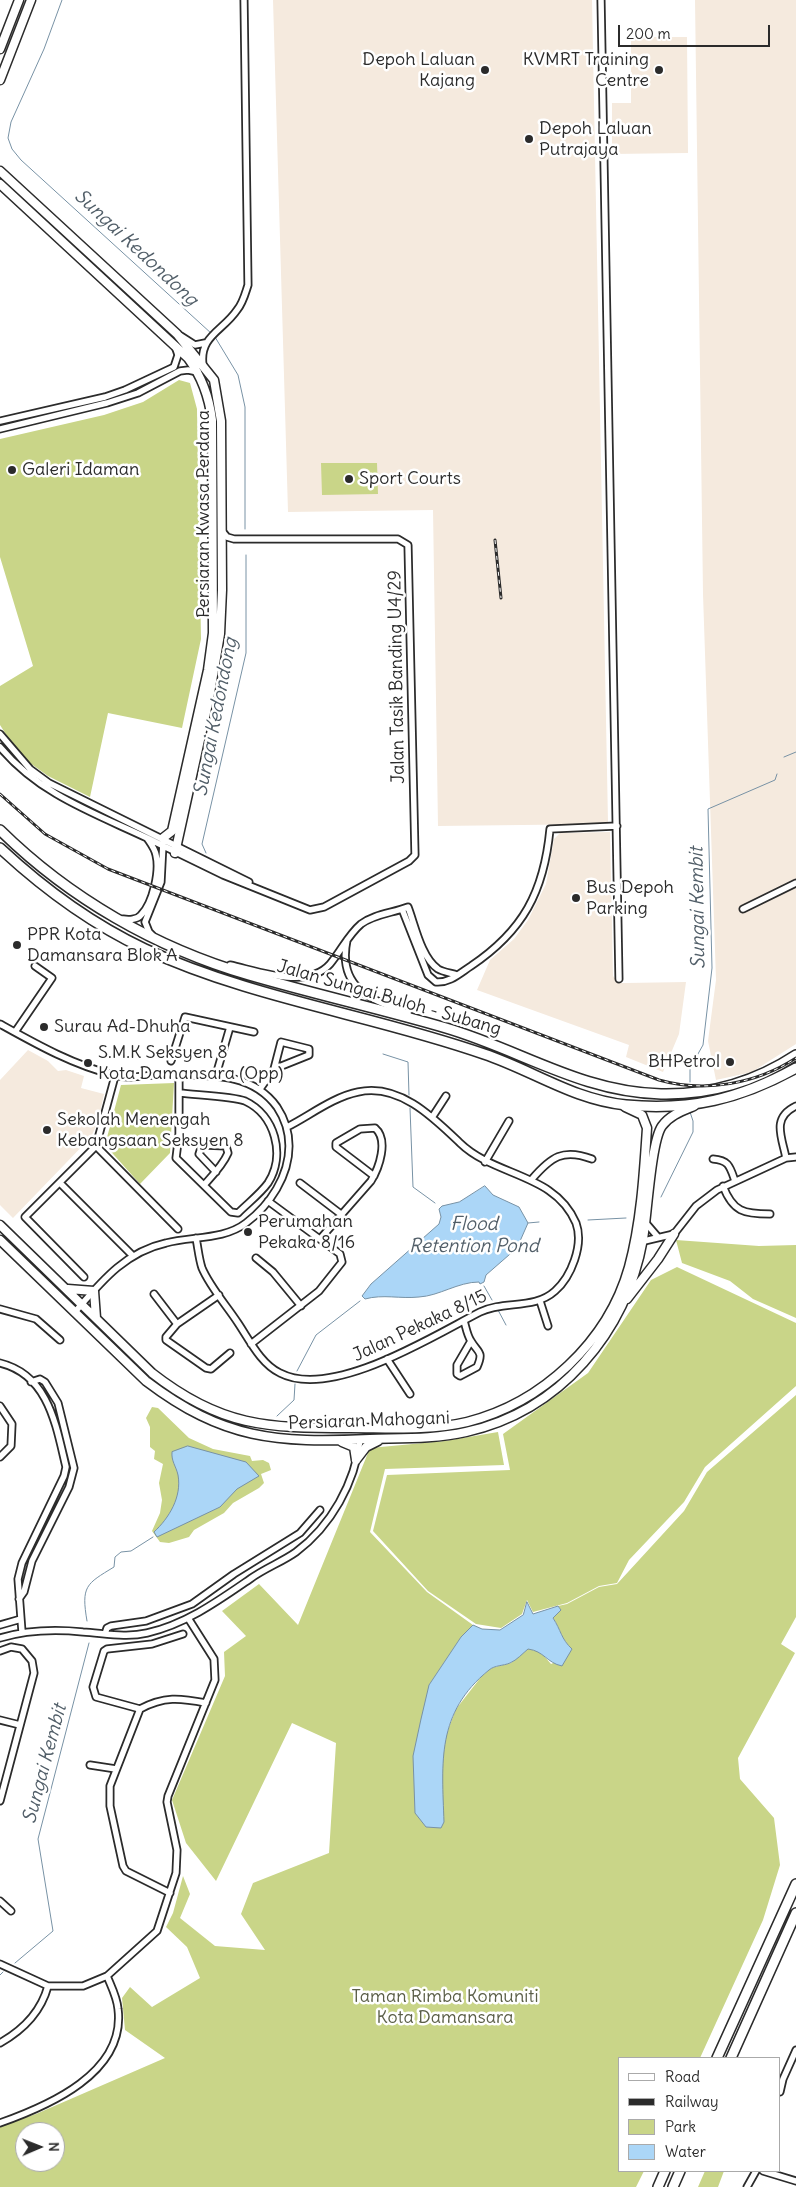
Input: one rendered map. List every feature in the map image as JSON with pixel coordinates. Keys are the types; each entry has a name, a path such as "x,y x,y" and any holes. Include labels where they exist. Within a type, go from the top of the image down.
{"highway":[{"name":"Jalan Sungai Buloh - Subang","path":"0,830 17,847 67,886 116,918 163,943 247,975 448,1028 506,1049 575,1079 627,1092 697,1094 746,1082 776,1068 796,1055"},
{"name":"Jalan Sungai Buloh - Subang","path":"0,848 45,887 102,926 145,949 179,964 282,996 485,1054 570,1092 608,1102 638,1105 696,1105 744,1093 796,1068"},
{"path":"717,2057 796,1884"},
{"path":"731,2057 796,1913"},
{"path":"658,2187 666,2172"},
{"path":"673,2187 680,2172"}],"main road":[{"path":"0,49 20,0"},
{"path":"0,80 31,0"},
{"name":"Persiaran Kwasa Perdana","path":"0,171 177,334 214,380 219,406 222,590 215,669 176,850"},
{"name":"Persiaran Kwasa Perdana","path":"0,184 175,346 198,372 209,400 212,420 213,633 208,670 172,831 163,842"},
{"name":"Persiaran Mahogani","path":"0,1225 152,1374 208,1410 257,1424 294,1428 446,1426 486,1417 518,1403 554,1379 572,1363 602,1323 621,1290 634,1248 647,1128 642,1115 635,1110 608,1102"},
{"name":"Persiaran Mahogani","path":"0,1240 146,1381 169,1398 202,1418 256,1436 293,1440 384,1439 446,1436 468,1432 505,1420 558,1388 580,1369 609,1329 622,1306 634,1272 642,1240 658,1132 670,1118 696,1105"},
{"path":"622,1306 658,1260 674,1234"},
{"path":"65,1288 79,1292 94,1291 96,1318"},
{"path":"294,1428 305,1432 350,1433 360,1440 367,1434 394,1432 404,1428"},
{"path":"356,1460 369,1444 384,1439"},
{"path":"334,1440 351,1445 355,1451 356,1460"}],"street":[{"path":"203,365 201,354 205,343 230,319 241,304 248,285 244,0"},
{"path":"601,0 619,979"},
{"path":"177,334 195,345 205,343"},
{"path":"0,421 125,390 174,367 178,355 175,346"},
{"path":"0,429 107,403 138,393 180,371 198,372"},
{"path":"220,527 223,534 234,539 220,550"},
{"name":"Jalan Tasik Banding U4/29","path":"163,842 176,850 299,907 310,910 324,907 409,861 415,855 410,548 406,542 398,539 234,539"},
{"path":"0,734 18,757 41,777 163,842"},
{"path":"0,747 24,773 54,794 147,838 163,842"},
{"path":"402,909 431,978 440,982 457,975 499,945 523,916 533,901 544,873 550,829 616,826"},
{"path":"147,838 157,858"},
{"path":"116,918 128,920 141,916 156,881 157,858 163,842"},
{"path":"163,842 161,882 145,922 149,932 163,943"},
{"path":"743,909 796,883"},
{"path":"208,960 280,975 300,976 325,968 347,938 362,924 372,918 408,907 424,949 432,963 440,970 457,975"},
{"path":"347,938 345,947 347,972 357,988 372,1000 448,1028"},
{"path":"14,1032 52,978 35,966"},
{"path":"171,1061 184,1018 187,1017 254,1032"},
{"path":"0,1024 74,1063 115,1076 133,1078 156,1074 216,1075 242,1080 260,1089 272,1100 287,1127 289,1144 287,1163 281,1182 268,1201 240,1226 229,1232 165,1243 132,1255 108,1275 74,1312"},
{"path":"216,1075 230,1027"},
{"path":"260,1089 274,1069 281,1042 309,1049 309,1055 274,1069"},
{"path":"179,1075 180,1093 176,1158 231,1212 238,1213 267,1184 271,1177 277,1146 271,1125 259,1110 243,1101 180,1093"},
{"path":"84,1277 25,1217 96,1146 115,1076"},
{"path":"287,1127 359,1092 396,1095 433,1116 464,1147 485,1162 532,1179 553,1194 575,1222 579,1235 575,1256 564,1280 557,1290 540,1301 548,1326"},
{"path":"433,1116 446,1096"},
{"path":"786,1158 780,1122 784,1114 796,1106"},
{"path":"485,1162 509,1121"},
{"path":"320,1239 374,1176 380,1162 381,1138 375,1128 360,1129 352,1132 336,1143 336,1147 374,1176"},
{"path":"204,1185 216,1172 225,1160 228,1148 202,1145 199,1154 216,1172"},
{"path":"96,1146 178,1229"},
{"path":"532,1179 544,1166 561,1155 570,1154 592,1159"},
{"path":"634,1248 642,1240 674,1234 696,1206 723,1186 786,1158 796,1157"},
{"path":"713,1159 723,1160 729,1164 736,1181"},
{"path":"60,1183 132,1255"},
{"path":"300,1183 342,1215"},
{"path":"723,1186 731,1202 742,1211 750,1214 770,1214"},
{"path":"252,1344 319,1291 342,1262 340,1254 268,1201"},
{"path":"645,1222 657,1236"},
{"name":"Jalan Pekaka 8/15","path":"196,1238 203,1269 252,1344 270,1367 281,1374 302,1379 333,1377 353,1373 387,1359 490,1307 540,1301"},
{"path":"256,1258 274,1272 301,1306"},
{"path":"154,1294 177,1324"},
{"path":"220,1295 177,1324 167,1334 166,1340 206,1368 211,1369 230,1353"},
{"path":"0,1309 36,1320 60,1340"},
{"path":"464,1321 470,1341 480,1351 478,1367 464,1375 457,1374 457,1365 470,1341"},
{"path":"387,1359 410,1394"},
{"path":"0,1363 11,1366 31,1382 45,1397 51,1407 66,1467 64,1476 22,1563 18,1579 22,1632"},
{"path":"19,1599 24,1592 32,1561 69,1487 74,1468 58,1403 45,1382 40,1380 31,1382"},
{"path":"0,1406 12,1424 11,1446 0,1457"},
{"path":"0,1638 22,1632 55,1630 105,1634 147,1633 207,1609 258,1573 279,1562 313,1539 343,1495 351,1478 360,1440"},
{"path":"105,1634 111,1626 146,1622 192,1604 234,1574 273,1552 304,1530 320,1510"},
{"path":"273,1552 279,1562"},
{"path":"0,1964 48,1986 78,1987 107,1976 157,1931 176,1873 177,1850 167,1802 168,1796 215,1680 214,1659 188,1618"},
{"path":"0,1625 21,1619"},
{"path":"183,1634 152,1644 106,1649 93,1687 96,1697 140,1709 150,1704 176,1698 206,1703"},
{"path":"0,1651 11,1647 22,1649 28,1655 34,1667 0,1801"},
{"path":"140,1709 110,1786 110,1806 123,1866 130,1874 170,1893"},
{"path":"0,1720 20,1725"},
{"path":"90,1765 116,1770"},
{"path":"0,1900 10,1911"},
{"path":"0,2123 36,2110 84,2081 111,2051 116,2037 118,2009 107,1976"},
{"path":"0,2044 19,2031 41,2007 48,1986"},
{"path":"781,2088 796,2050"},
{"path":"747,2187 755,2172"},
{"path":"766,2172 796,2181"}],"shaded area":[{"path":"273,0 592,0 608,822 606,824 438,826 433,510 288,512"},
{"path":"695,0 796,0 796,1044 752,1072 716,1080 708,1041 716,980 703,594"},
{"name":"KVMRT Training Centre","path":"631,37 687,37 688,153 612,154 612,103 631,103"},
{"path":"610,832 613,976 619,983 686,982 679,1034 663,1072 626,1057 629,1045 477,990 490,960 514,939 528,920 546,884 554,839 560,833"},
{"name":"Sekolah Menengah Kebangsaan Seksyen 8","path":"28,1050 48,1061 58,1071 66,1070 84,1076 81,1088 104,1094 98,1122 91,1137 13,1218 0,1205 0,1080"}],"green space":[{"path":"179,380 190,383 197,409 201,639 182,728 108,713 90,797 48,776 30,763 14,747 0,725 0,686 33,666 0,557 0,439 104,415 143,402"},
{"name":"Sport Courts","path":"321,463 377,463 378,494 322,495"},
{"path":"174,1083 170,1153 140,1184 105,1145 121,1085"},
{"path":"676,1240 759,1246 796,1245 796,1318 753,1299 730,1281 682,1263"},
{"path":"677,1267 796,1323 796,1386 705,1467 684,1502 629,1560 617,1583 599,1586 567,1603 533,1612 527,1600 522,1614 501,1628 476,1624 428,1591 373,1531 387,1475 510,1470 503,1434 588,1373 651,1280"},
{"name":"Taman Rimba Komuniti Kota Damansara","path":"796,1395 796,1617 781,1644 795,1653 738,1758 740,1779 774,1818 780,1865 763,1920 700,2057 618,2057 618,2172 644,2172 636,2187 0,2187 0,2126 36,2114 165,2058 125,2030 122,1998 130,1987 152,2007 200,1978 187,1947 166,1927 173,1913 183,1876 190,1894 180,1918 215,1946 265,1950 241,1914 253,1883 329,1853 336,1743 292,1723 216,1881 186,1843 172,1800 225,1676 224,1652 246,1636 222,1611 259,1584 298,1625 370,1448 445,1441 498,1432 504,1465 385,1469 370,1532 427,1592 473,1625 461,1637 429,1685 442,1767 443,1743 456,1709 481,1677 491,1668 511,1663 528,1649 539,1650 551,1664 566,1657 572,1649 563,1638 553,1618 561,1610 558,1606 567,1604 599,1587 617,1584 684,1511 707,1472"},
{"path":"152,1407 158,1408 189,1438 213,1449 250,1456 252,1461 263,1460 269,1463 271,1470 261,1474 264,1483 259,1488 233,1503 224,1513 194,1530 189,1537 169,1543 160,1542 152,1531 160,1513 162,1500 159,1483 163,1464 154,1459 155,1451 150,1447 150,1427 146,1418"},
{"path":"705,2172 724,2172 718,2187 698,2187"}],"water":[{"name":"Flood Retention Pond","path":"485,1186 493,1195 519,1207 528,1223 517,1248 486,1275 484,1282 480,1284 479,1282 464,1284 419,1297 378,1297 365,1299 362,1296 371,1284 439,1224 441,1217 439,1209 442,1206 459,1202"},
{"path":"188,1446 246,1462 259,1476 237,1489 220,1507 157,1537 154,1532 169,1514 178,1491 178,1475 172,1452"},
{"path":"527,1602 533,1614 558,1606 561,1610 553,1618 563,1638 572,1649 562,1666 538,1652 528,1649 513,1662 491,1668 472,1686 459,1703 451,1721 446,1740 443,1759 444,1822 441,1828 426,1827 415,1813 413,1756 429,1685 461,1637 473,1625 482,1629 500,1630 523,1615"}],"waterway":[{"name":"Sungai Kedondong","path":"62,0 44,49 11,122 8,138 12,149 21,160 212,334"},
{"name":"Sungai Kedondong","path":"215,337 238,375 245,407 245,529"},
{"name":"Sungai Kedondong","path":"206,853 202,844 246,653 246,555"},
{"name":"Sungai Kembit","path":"784,757 796,752"},
{"name":"Sungai Kembit","path":"690,1082 690,1068 703,1045 712,968 708,809 775,780 777,774"},
{"path":"383,1054 408,1062 409,1095"},
{"path":"410,1108 413,1187 435,1203"},
{"name":"Sungai Kembit","path":"661,1197 693,1132 693,1121 690,1112"},
{"name":"Sungai Kembit","path":"588,1220 626,1218"},
{"name":"Sungai Kembit","path":"528,1223 539,1222"},
{"path":"484,1286 492,1300"},
{"name":"Sungai Kembit","path":"297,1371 316,1335 360,1301"},
{"path":"498,1310 506,1325"},
{"name":"Sungai Kembit","path":"277,1416 294,1400 295,1384"},
{"name":"Sungai Kembit","path":"87,1621 85,1600 88,1587 97,1578 114,1567 115,1557 121,1552 131,1551 153,1537"},
{"name":"Sungai Kembit","path":"15,1963 53,1931 38,1839 89,1643"},
{"name":"Sungai Kembit","path":"0,1975 3,1972"}],"railway":[{"path":"495,540 501,598"},
{"path":"0,794 45,834 108,869 659,1080 694,1086 730,1084 764,1074 796,1058"}],"place":[{"name":"Depoh Laluan Kajang","path":"485,70"},
{"name":"KVMRT Training Centre","path":"659,70"},
{"name":"Depoh Laluan Putrajaya","path":"529,139"},
{"name":"Galeri Idaman","path":"12,470"},
{"name":"Sport Courts","path":"349,479"},
{"name":"Bus Depoh Parking","path":"576,898"},
{"name":"PPR Kota Damansara Blok A","path":"17,945"},
{"name":"Surau Ad-Dhuha","path":"44,1027"},
{"name":"BHPetrol","path":"730,1062"},
{"name":"S.M.K Seksyen 8 Kota Damansara (Opp)","path":"88,1063"},
{"name":"Sekolah Menengah Kebangsaan Seksyen 8","path":"47,1130"},
{"name":"Perumahan Pekaka 8/16","path":"248,1232"}]}
